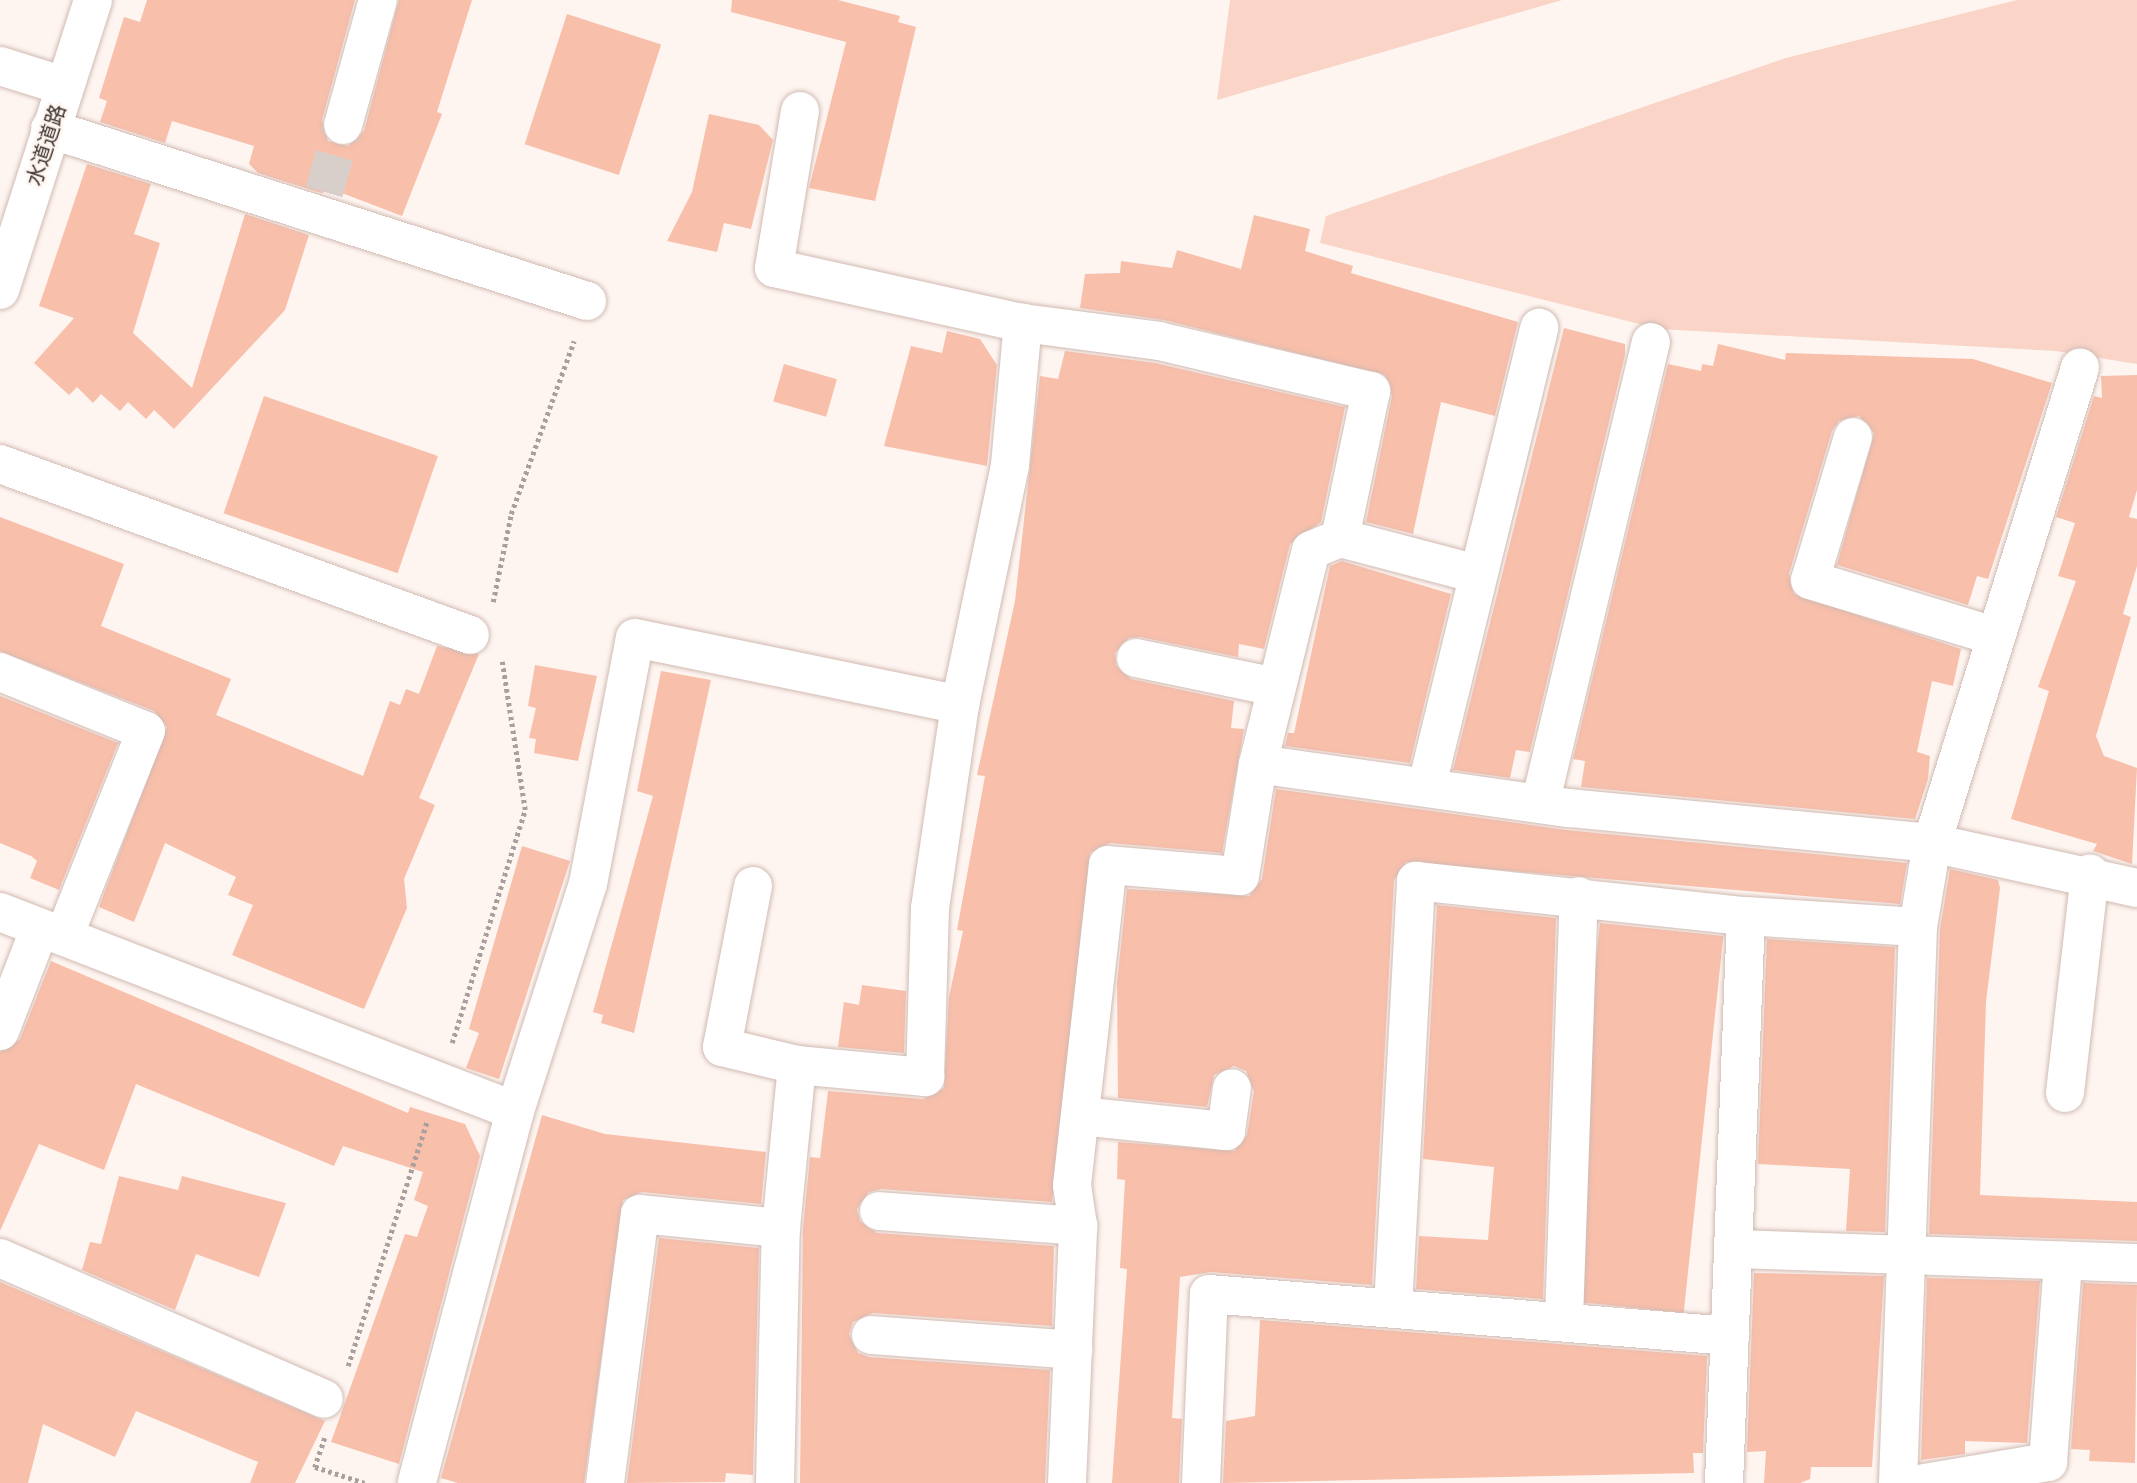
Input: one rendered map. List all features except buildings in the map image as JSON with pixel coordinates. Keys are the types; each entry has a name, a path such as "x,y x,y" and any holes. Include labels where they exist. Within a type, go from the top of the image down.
{"street":[{"name":"水道道路","path":"0,290 93,0"},
{"path":"343,125 378,0"},
{"path":"0,66 64,86"},
{"path":"800,111 774,268 1023,323 1159,341 1371,391 1340,538"},
{"path":"50,129 321,202 582,320"},
{"path":"753,886 722,1046 797,1065 925,1077 930,908 960,705 1010,465 1023,323"},
{"path":"1427,785 1539,328"},
{"path":"1540,804 1651,342"},
{"path":"1898,1483 1903,1255 1918,927 1932,843 1994,636 2080,367"},
{"path":"1853,437 1810,580 1994,636"},
{"path":"0,464 489,633"},
{"path":"1067,1483 1078,1226 1072,1185 1108,865 1240,876 1258,764 1311,550 1340,538 1477,574"},
{"path":"417,1483 515,1111 588,884 635,638 960,705"},
{"path":"1136,658 1276,687"},
{"path":"0,672 146,731 52,932 0,1031"},
{"path":"1258,764 1427,785 1540,804 1932,843 2090,873 2137,888"},
{"path":"2065,1093 2090,873"},
{"path":"1393,1307 1416,881 1579,896 1746,916 1918,927"},
{"path":"1564,1320 1579,896"},
{"path":"0,912 515,1111"},
{"path":"1724,1483 1746,916"},
{"path":"775,1483 781,1228 797,1065"},
{"path":"1080,1116 1226,1131 1232,1088"},
{"path":"879,1211 1078,1226"},
{"path":"606,1483 640,1214 781,1228"},
{"path":"1735,1249 2137,1263"},
{"path":"0,1258 330,1401"},
{"path":"1924,1483 2003,1477 2048,1462 2063,1261"},
{"path":"1201,1483 1209,1294 1564,1320 1730,1336"},
{"path":"871,1335 1073,1350"}],"path":[{"path":"365,1483 315,1467 330,1401 440,1081 525,810 489,633 510,514 569,345 582,320"}],"shaded area":[{"path":"1230,0 1562,0 1217,100"},
{"path":"2017,0 2137,0 2137,364 2056,351 1659,329 1320,243 1326,216 1786,58"}],"tunnel":[{"path":"324,192 343,125"}]}
